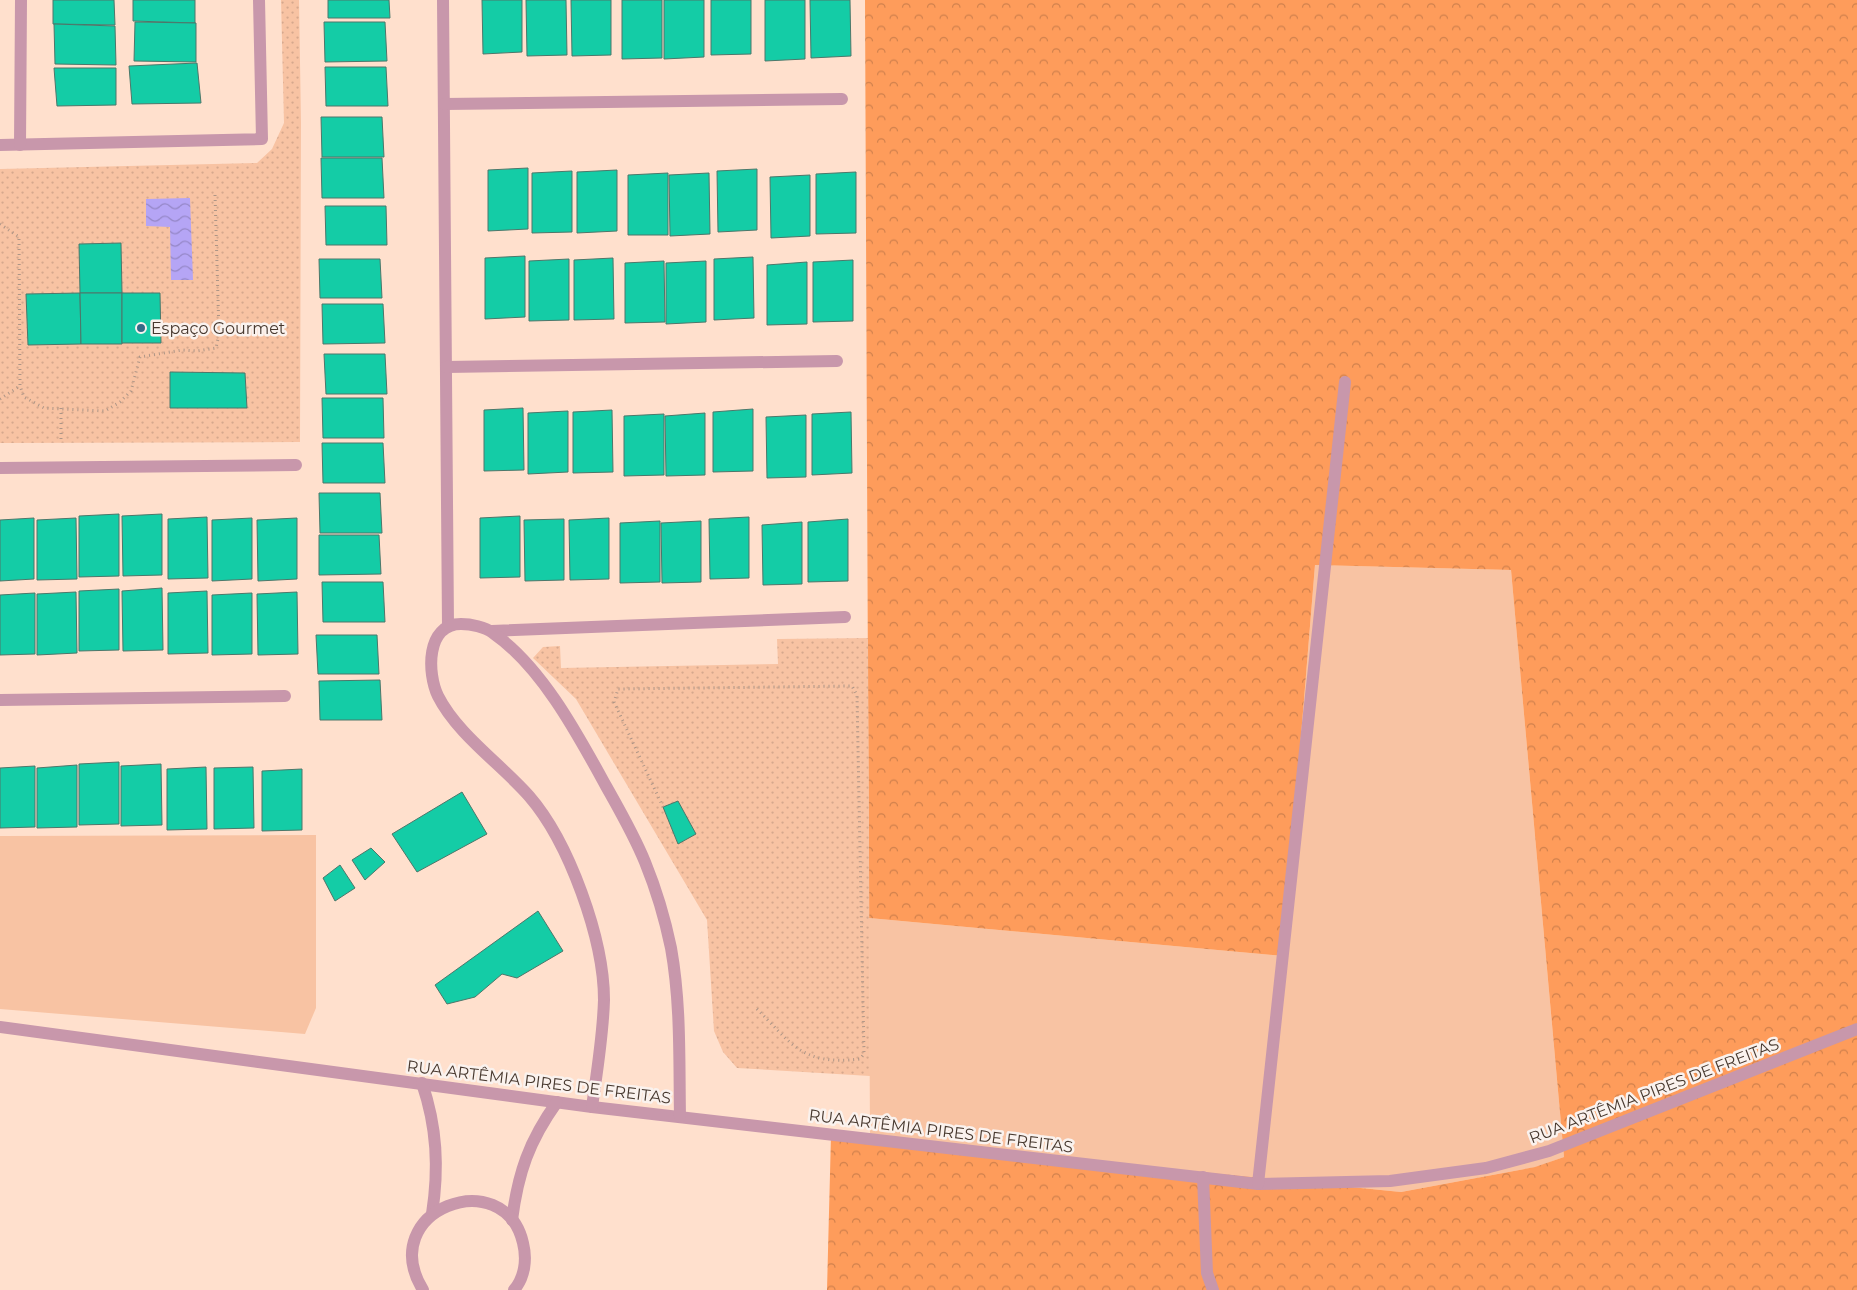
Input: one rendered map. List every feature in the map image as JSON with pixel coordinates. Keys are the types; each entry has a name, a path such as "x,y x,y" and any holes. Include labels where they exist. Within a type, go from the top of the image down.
{"street":[{"path":"20,145 21,0"},
{"path":"0,145 262,139 259,0"},
{"path":"443,0 448,626"},
{"path":"444,104 842,99"},
{"path":"446,367 837,360"},
{"path":"1258,1184 1346,382"},
{"path":"0,468 296,466"},
{"path":"592,1106 602,1033 604,997 594,933 587,906 575,875 536,803 455,721 437,695 431,657 433,645 440,632 448,626 459,624 471,625 492,631 845,617"},
{"path":"492,631 516,652 539,678 572,728 618,808 644,860 659,902 671,947 679,1006 680,1117"},
{"path":"0,700 285,696"},
{"name":"RUA ARTÊMIA PIRES DE FREITAS","path":"0,1027 557,1102 1258,1184 1390,1181 1486,1168 1548,1151 1857,1029"},
{"path":"422,1083 430,1108 437,1159 432,1214"},
{"path":"512,1220 516,1190 524,1160 533,1139 557,1102"},
{"path":"1203,1177 1206,1273 1212,1290"},
{"path":"423,1290 415,1278 412,1261 413,1243 420,1227 432,1214 447,1205 465,1201 482,1202 499,1209 512,1220 521,1236 525,1253 524,1270 514,1290"}],"path":[{"path":"0,224 19,237 20,386 24,397 44,408 105,410 120,402 131,391 140,356 182,350 197,351 216,348 219,334 215,194"},
{"path":"0,399 20,386"},
{"path":"61,408 61,467"},
{"path":"663,807 614,702 618,689 852,686 858,695 864,1054 860,1059 848,1061 816,1058 783,1038 754,1006"}],"shaded area":[{"path":"281,0 299,0 301,123 300,442 0,443 0,169 257,163 272,149 284,123"},
{"path":"1315,565 1511,570 1564,1157 1536,1167 1401,1192 870,1139 869,918 1283,956"},
{"path":"868,638 870,1076 737,1068 723,1052 714,1031 707,920 576,699 533,658 543,647 560,646 561,668 778,664 777,639"},
{"path":"316,835 316,1008 305,1034 0,1009 0,836"}],"green space":[{"path":"865,0 1857,0 1857,1290 827,1290 831,1135 1401,1192 1535,1167 1564,1157 1511,570 1315,565 1283,956 869,918"}],"water":[{"path":"190,198 193,280 171,280 170,227 146,226 146,199"}],"building":[{"path":"53,0 114,0 115,25 53,24"},
{"path":"133,0 195,0 195,23 133,21"},
{"path":"328,0 389,0 390,18 328,18"},
{"path":"482,0 522,0 522,52 483,54"},
{"path":"526,0 566,0 567,55 527,56"},
{"path":"571,0 611,0 611,55 572,56"},
{"path":"622,0 662,0 662,58 622,59"},
{"path":"664,0 704,0 704,57 664,59"},
{"path":"711,0 751,0 751,54 711,55"},
{"path":"765,0 805,0 805,59 765,61"},
{"path":"810,0 850,0 851,56 811,58"},
{"path":"135,22 196,23 196,62 134,61"},
{"path":"324,22 385,22 387,61 325,62"},
{"path":"54,24 115,26 116,65 55,64"},
{"path":"197,63 201,103 132,104 129,66"},
{"path":"325,67 386,67 388,106 326,106"},
{"path":"54,68 116,68 116,105 57,106"},
{"path":"321,117 382,117 384,157 322,157"},
{"path":"321,158 382,158 384,198 322,198"},
{"path":"528,168 528,229 488,231 488,170"},
{"path":"757,169 757,230 718,232 717,171"},
{"path":"617,170 617,231 577,233 577,172"},
{"path":"572,171 572,232 532,233 532,173"},
{"path":"856,172 856,233 816,234 816,174"},
{"path":"668,173 668,235 628,235 628,175"},
{"path":"709,173 710,234 670,236 669,175"},
{"path":"810,175 810,236 771,238 770,177"},
{"path":"325,206 386,206 387,245 326,245"},
{"path":"121,243 122,293 80,293 79,244"},
{"path":"525,256 525,317 485,319 485,258"},
{"path":"753,257 754,318 714,320 714,259"},
{"path":"613,258 614,319 574,320 574,260"},
{"path":"319,259 380,259 382,298 320,298"},
{"path":"569,259 569,320 529,321 529,261"},
{"path":"853,260 853,321 813,322 813,262"},
{"path":"664,261 665,322 625,323 625,263"},
{"path":"706,261 706,322 666,324 666,263"},
{"path":"807,262 807,324 767,325 767,265"},
{"path":"80,293 81,344 28,345 26,294"},
{"path":"80,293 122,293 122,344 81,344"},
{"name":"Espaço Gourmet","path":"122,293 160,293 161,343 122,343"},
{"path":"322,304 383,304 385,343 323,344"},
{"path":"324,354 385,354 387,394 326,394"},
{"path":"170,372 245,373 247,408 170,408"},
{"path":"322,398 383,398 384,438 323,438"},
{"path":"523,408 524,470 484,471 484,410"},
{"path":"753,409 753,471 713,472 713,412"},
{"path":"612,410 613,472 573,473 573,412"},
{"path":"568,411 568,472 528,474 528,413"},
{"path":"851,412 852,473 812,475 812,414"},
{"path":"705,413 705,475 666,476 665,416"},
{"path":"664,414 664,475 624,476 624,416"},
{"path":"806,415 806,477 767,478 766,417"},
{"path":"322,443 383,443 385,483 323,483"},
{"path":"319,493 380,493 382,533 320,533"},
{"path":"119,514 119,576 79,577 79,516"},
{"path":"162,514 162,575 123,576 122,516"},
{"path":"520,516 520,577 480,578 480,518"},
{"path":"207,517 208,578 168,579 168,519"},
{"path":"749,517 749,578 710,579 709,519"},
{"path":"34,518 34,579 0,581 0,520"},
{"path":"76,518 77,579 37,580 37,520"},
{"path":"252,518 252,579 212,581 212,520"},
{"path":"297,518 297,579 258,581 257,520"},
{"path":"609,518 609,579 570,580 569,520"},
{"path":"564,519 564,580 525,581 524,520"},
{"path":"848,519 848,581 808,582 808,522"},
{"path":"660,521 660,582 620,583 620,523"},
{"path":"701,521 701,582 662,583 661,523"},
{"path":"802,522 802,584 763,585 762,525"},
{"path":"319,535 379,535 381,574 319,575"},
{"path":"322,582 383,582 385,622 323,622"},
{"path":"162,588 163,650 123,651 122,591"},
{"path":"119,589 119,650 79,651 79,591"},
{"path":"207,591 208,653 168,654 168,593"},
{"path":"76,592 77,653 37,655 37,594"},
{"path":"297,592 298,654 258,655 257,594"},
{"path":"35,593 35,654 0,655 0,595"},
{"path":"252,593 252,654 212,655 212,595"},
{"path":"316,635 377,635 379,674 318,674"},
{"path":"380,680 382,720 320,720 319,681"},
{"path":"119,762 119,824 79,825 79,764"},
{"path":"161,764 162,825 121,826 121,766"},
{"path":"77,765 77,827 37,828 37,768"},
{"path":"35,766 35,827 0,828 0,768"},
{"path":"206,767 207,829 167,830 167,769"},
{"path":"253,767 254,828 214,829 214,768"},
{"path":"302,769 302,830 262,831 262,771"},
{"path":"462,792 487,834 417,872 392,834"},
{"path":"678,801 696,834 678,844 663,807"},
{"path":"371,848 385,862 365,880 352,860"},
{"path":"340,865 355,888 335,901 323,878"},
{"path":"538,911 563,951 517,978 502,974 475,997 447,1004 435,985"}],"place":[{"name":"Espaço Gourmet","path":"141,328"}]}
